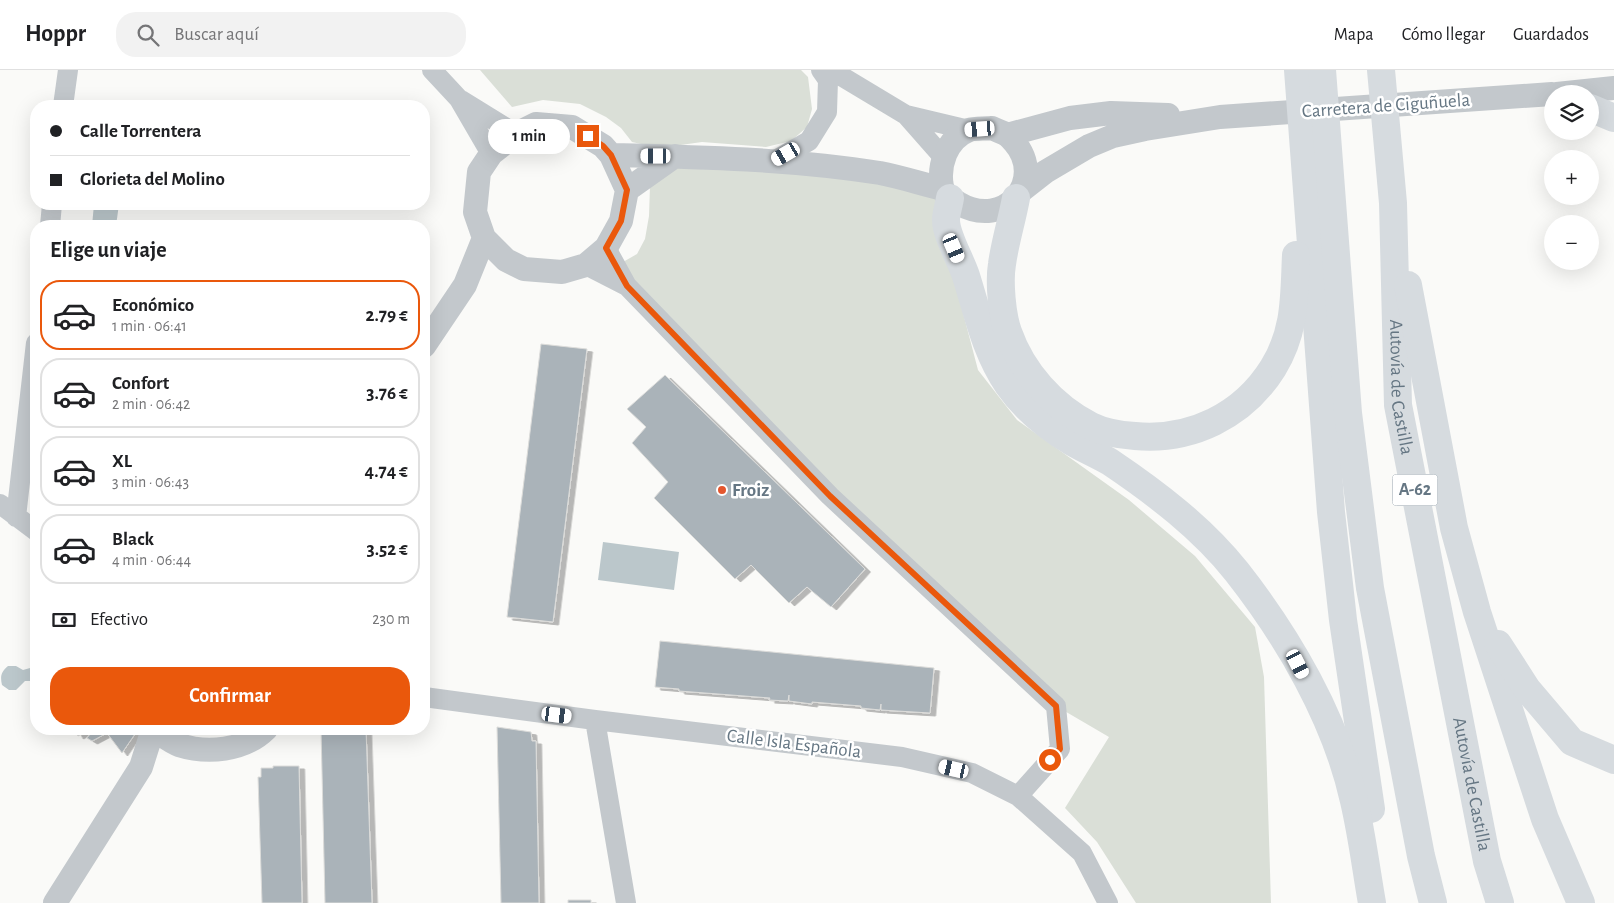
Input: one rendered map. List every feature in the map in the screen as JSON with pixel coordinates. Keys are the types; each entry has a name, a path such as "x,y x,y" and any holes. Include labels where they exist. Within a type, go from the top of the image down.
{"highway":[{"path":"1298,70 1331,512 1343,620 1375,835 1380,903"},
{"path":"1322,70 1348,413 1370,588 1421,856 1433,903"},
{"name":"Autovía de Castilla","path":"1381,70 1393,203 1398,406 1487,861 1500,903"},
{"path":"1019,194 1001,266 1002,299 1008,331 1019,358 1035,381 1053,399 1092,427 1117,435 1166,436 1197,430 1222,418 1244,403 1260,386 1274,367 1292,326 1296,264 1300,104"},
{"path":"1599,112 1614,118"},
{"path":"944,178 946,221 966,275 983,335 993,359 1008,384 1025,406 1045,423 1072,442 1107,460 1146,487 1201,533 1236,571 1280,632 1314,694 1343,762 1354,800 1372,903"},
{"path":"1393,203 1454,528 1477,612 1545,819 1581,903"},
{"path":"1477,612 1527,689 1572,742 1614,760"}],"street":[{"path":"65,100 68,70"},
{"path":"432,70 459,99 491,154"},
{"path":"774,161 809,141 827,112 828,80 820,70"},
{"path":"831,70 906,115 969,130 992,128 1007,135 1022,152 1025,176 1019,194 1004,208 987,212 967,208 944,178 906,115"},
{"path":"1599,90 1614,88"},
{"name":"Carretera de Ciguñuela","path":"1019,194 1064,159 1089,146 1113,136 1145,129 1220,117 1544,95"},
{"path":"459,99 516,134"},
{"name":"Carretera de Ciguñuela","path":"1007,135 1070,118 1112,114 1220,117"},
{"path":"536,124 572,127 603,146 611,155 627,190 621,221 606,248 586,264 562,272 524,269 506,260 484,238 475,212 479,172 491,154 516,134 536,124"},
{"path":"944,178 953,141 969,130"},
{"path":"611,155 774,161 944,178"},
{"path":"627,190 675,156"},
{"path":"430,337 465,285 484,238"},
{"path":"606,248 627,286 830,496 1056,706 1060,749 1018,796"},
{"path":"465,285 506,260"},
{"path":"586,264 627,286"},
{"path":"16,517 30,395"},
{"path":"0,504 30,527"},
{"name":"Calle Isla Española","path":"430,698 902,757 972,773 1018,796 1082,853 1108,903"},
{"path":"595,720 626,903"},
{"path":"55,903 141,767 151,735"},
{"path":"163,735 177,744 202,750 224,749 245,743 257,735"},
{"path":"141,767 177,744"}],"shaded area":[{"path":"480,70 801,70 808,77 812,109 807,127 791,141 766,147 702,142 659,148 632,142 621,128 606,117 580,104 543,100 512,107"},
{"path":"675,156 943,189 962,309 978,370 1017,420 1129,500 1195,556 1255,627 1264,677 1271,903 1136,903 1097,842 1065,808 1109,737 1056,706 928,597 616,266 637,254 645,239 649,216 650,186"},
{"path":"93,210 118,210 117,220 93,220"},
{"path":"603,542 679,552 674,590 598,580"},
{"path":"8,666 16,666 23,670 30,668 30,681 25,681 16,690 9,690 2,685 2,672"}],"building":[{"path":"541,344 587,349 553,622 507,617"},
{"name":"Froiz","path":"665,375 865,569 831,607 807,587 789,603 751,565 735,579 654,498 668,482 632,443 646,427 627,409"},
{"path":"660,641 934,668 930,713 881,710 881,704 880,710 861,708 861,706 812,702 812,704 789,701 789,695 788,701 769,700 770,698 679,691 679,689 655,687"},
{"path":"497,727 531,732 532,741 536,741 539,903 501,903"},
{"path":"89,735 103,735 92,741 87,738"},
{"path":"108,735 134,735 122,753"},
{"path":"321,735 366,735 372,903 325,903"},
{"path":"273,766 299,766 302,903 262,903 258,777 261,777 261,768 273,768"},
{"path":"568,900 591,900 591,903 568,903"}],"place":[{"name":"Froiz","path":"722,490"}],"route":[{"path":"588,136 603,146 611,155 627,190 621,221 606,248 627,286 830,496 1056,706 1060,749 1050,760"}]}
